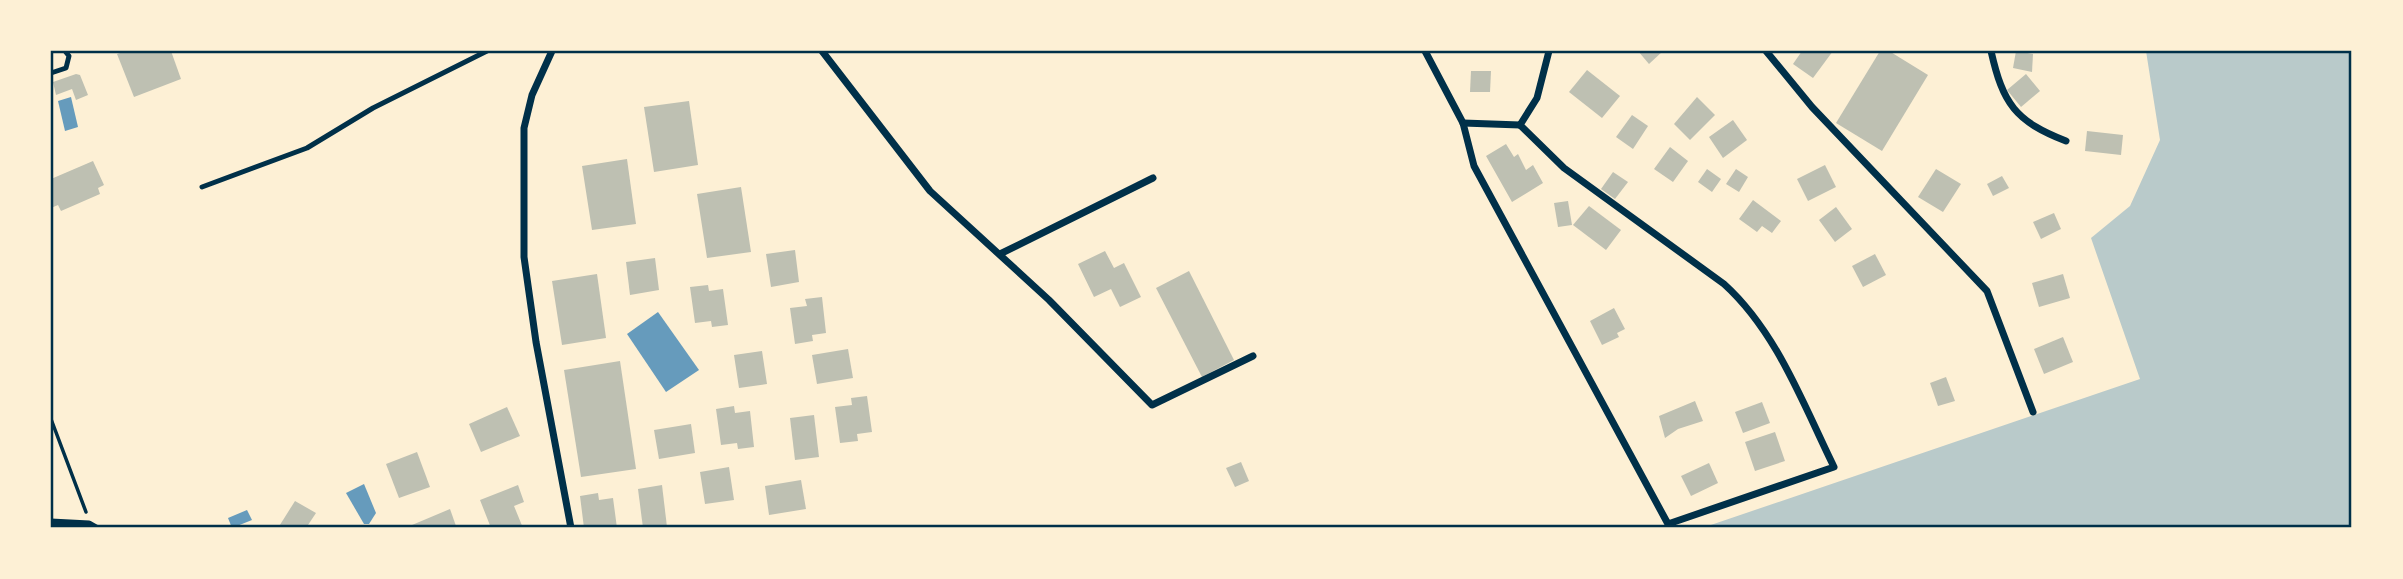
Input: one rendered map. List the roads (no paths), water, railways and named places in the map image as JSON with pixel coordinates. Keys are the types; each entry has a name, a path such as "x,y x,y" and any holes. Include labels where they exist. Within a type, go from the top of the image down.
{"street":[{"path":"551,51 532,95 524,128 524,257 536,342 571,528"},
{"path":"822,51 930,191 1000,254 1152,405 1253,356"},
{"path":"1425,51 1462,122 1474,166 1668,524 1834,467 1776,350 1743,302 1724,284 1564,168 1520,125 1462,122"},
{"path":"1520,125 1538,98 1549,51"},
{"path":"1766,51 1812,107 1987,291 2033,412"},
{"path":"1991,51 1998,79 2009,101 2031,127 2066,141"},
{"path":"1000,254 1153,178"},
{"path":"51,522 93,526"}],"lane":[{"path":"51,73 66,68 69,56 65,51"},
{"path":"202,187 307,148 373,108 487,51"}],"water":[{"path":"71,97 78,127 65,131 58,101"},
{"path":"658,312 699,370 666,392 627,334"},
{"path":"364,484 376,513 369,524 364,524 346,493"},
{"path":"247,510 252,520 232,528 228,518"}]}
